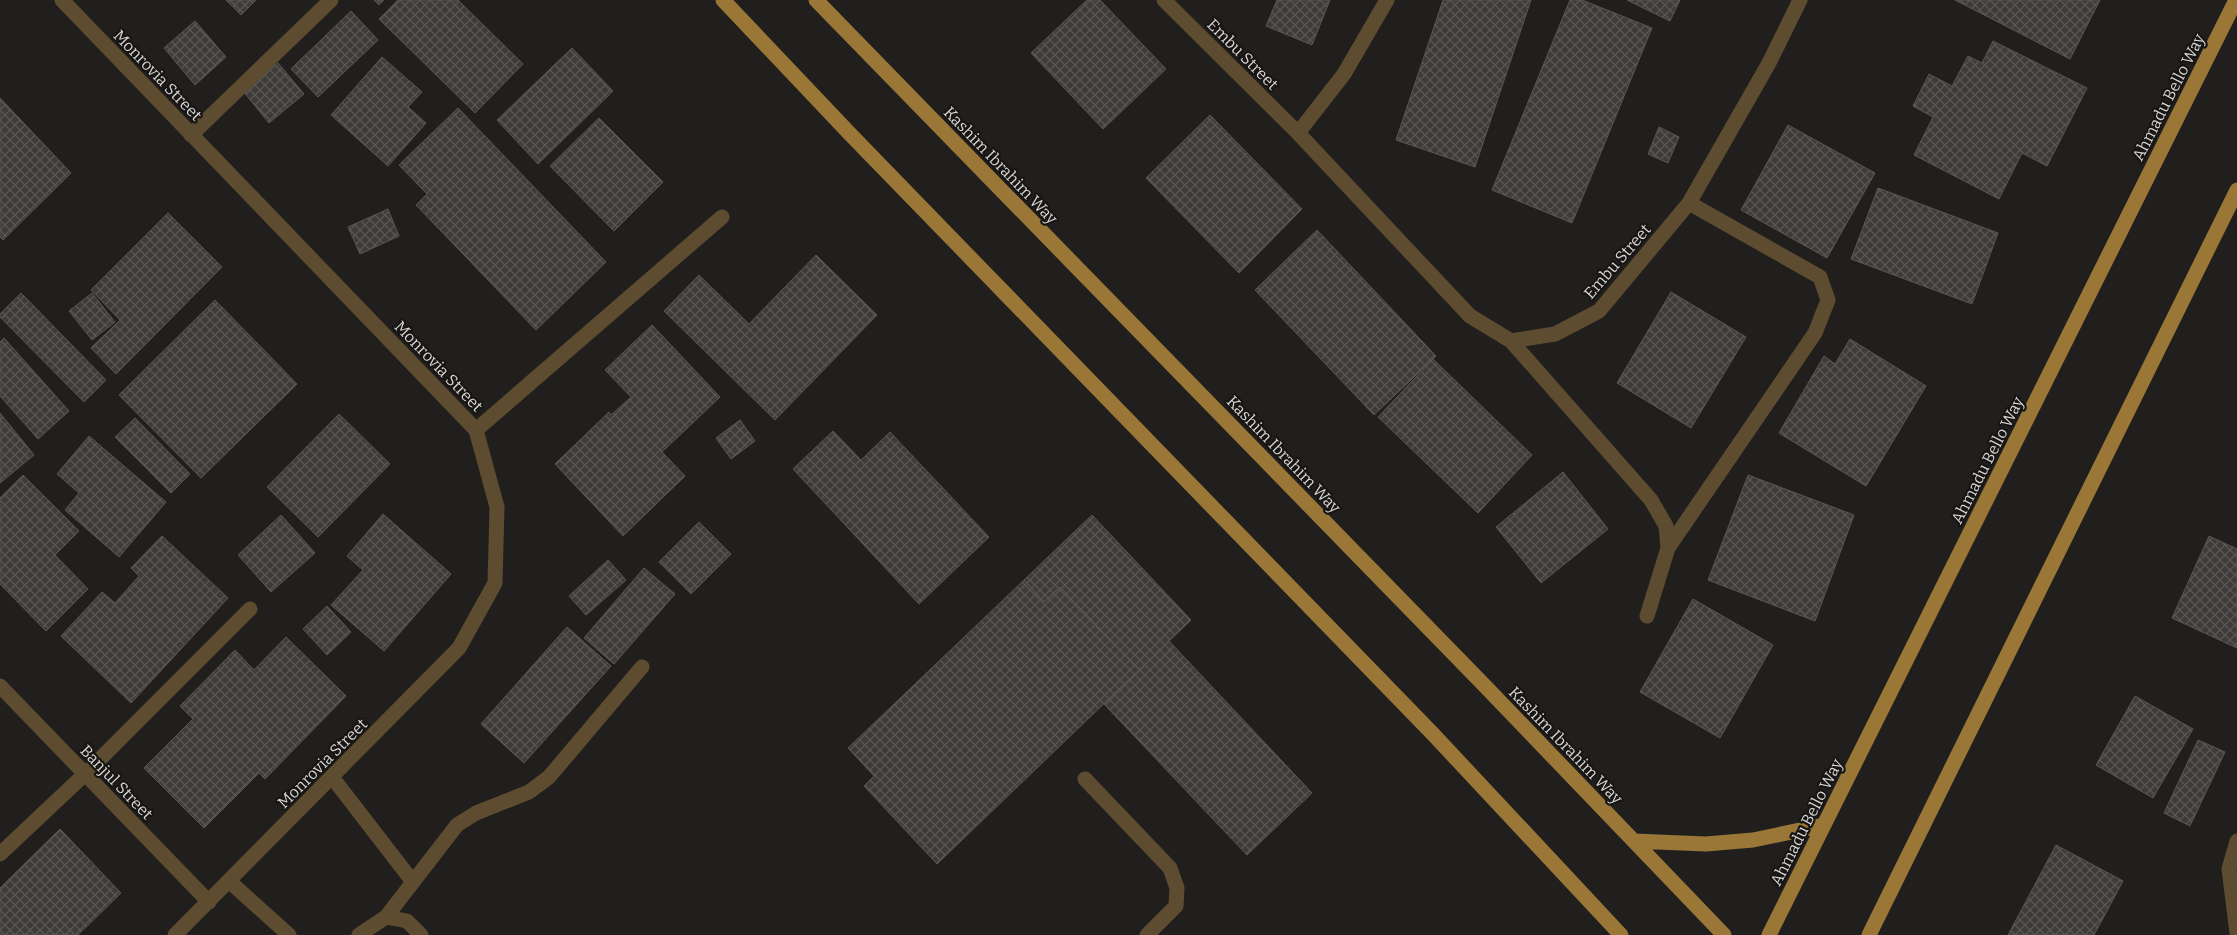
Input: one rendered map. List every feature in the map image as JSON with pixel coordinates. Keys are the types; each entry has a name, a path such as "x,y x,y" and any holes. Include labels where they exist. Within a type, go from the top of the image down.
{"main road":[{"path":"723,0 858,142 1432,733 1621,935"},
{"name":"Kashim Ibrahim Way","path":"816,0 1724,935"},
{"name":"Ahmadu Bello Way","path":"1769,935 2236,0"},
{"path":"1872,931 2237,190"},
{"path":"1634,841 1716,844 1753,840 1824,825"},
{"path":"1597,910 1606,935"}],"street":[{"name":"Monrovia Street","path":"62,0 476,430 498,507 495,583 459,648 175,935"},
{"path":"192,135 331,0"},
{"name":"Embu Street","path":"1164,0 1298,134 1470,316 1511,341 1555,334 1599,311 1689,203 1769,63 1800,0"},
{"path":"1298,134 1344,74 1387,0"},
{"path":"1647,616 1668,548 1815,333 1828,300 1820,278 1689,203"},
{"path":"476,430 722,217"},
{"path":"1511,341 1651,500 1666,526 1668,548"},
{"path":"0,854 85,774 250,609"},
{"path":"359,935 386,916 457,825 476,813 529,792 549,777 642,667"},
{"name":"Banjul Street","path":"0,686 209,902"},
{"path":"332,777 412,882"},
{"path":"1085,779 1170,868 1178,888 1176,906 1147,935"},
{"path":"2237,841 2229,869 2237,932"},
{"path":"230,881 289,935"},
{"path":"386,916 407,921 421,935"}],"building":[{"path":"226,0 256,0 241,15"},
{"path":"374,0 384,0 379,5"},
{"path":"398,0 458,0 523,64 475,113 379,19"},
{"path":"1087,0 1100,0 1166,69 1103,129 1031,53"},
{"path":"1277,0 1330,0 1312,45 1266,26"},
{"path":"1443,0 1531,0 1475,167 1396,140"},
{"path":"1570,0 1582,0 1652,28 1572,223 1492,190"},
{"path":"1627,0 1680,0 1670,21"},
{"path":"1955,0 2100,0 2070,59"},
{"path":"351,11 378,40 318,97 291,69"},
{"path":"195,21 226,57 195,85 164,48"},
{"path":"1993,41 2087,88 2047,166 2022,153 1999,199 1914,155 1933,117 1913,106 1929,74 1952,86 1968,56 1982,63"},
{"path":"572,48 613,91 538,164 497,120"},
{"path":"382,57 422,92 408,107 426,123 388,166 331,115"},
{"path":"278,63 304,94 269,123 243,91"},
{"path":"0,98 71,173 3,240 0,237"},
{"path":"458,108 606,262 536,330 416,205 427,194 399,165"},
{"path":"1210,115 1302,209 1239,273 1146,178"},
{"path":"599,118 663,182 614,231 550,166"},
{"path":"1788,125 1875,173 1827,258 1741,210"},
{"path":"1659,127 1679,137 1668,163 1648,154"},
{"path":"1878,188 1998,233 1972,304 1851,259"},
{"path":"388,209 399,236 360,254 348,227"},
{"path":"168,213 222,267 116,374 91,348 120,320 91,290"},
{"path":"1317,230 1436,356 1374,415 1255,290"},
{"path":"816,255 877,315 775,420 664,311 699,275 749,324"},
{"path":"1671,292 1746,337 1691,428 1617,383"},
{"path":"21,293 106,380 84,402 0,317 0,314"},
{"path":"92,293 115,322 92,340 69,311"},
{"path":"215,300 297,384 201,478 119,395"},
{"path":"652,325 720,397 662,452 685,476 623,536 555,464 609,412 611,415 631,397 605,370"},
{"path":"4,338 69,411 38,439 0,396 0,342"},
{"path":"1850,339 1926,386 1866,486 1779,433 1824,356 1835,364"},
{"path":"1433,359 1532,455 1478,513 1378,417"},
{"path":"0,413 34,455 0,483"},
{"path":"339,414 390,464 318,537 267,487"},
{"path":"135,418 190,474 171,493 115,437"},
{"path":"740,420 755,441 731,459 716,438"},
{"path":"833,431 861,460 890,432 989,537 919,604 793,469"},
{"path":"89,436 166,502 119,557 65,510 79,493 57,474"},
{"path":"1563,472 1608,529 1541,583 1496,527"},
{"path":"23,475 79,531 55,555 88,589 46,631 0,584 0,498"},
{"path":"1748,475 1854,515 1815,621 1708,580"},
{"path":"383,514 451,574 384,651 331,605 363,570 347,556"},
{"path":"281,515 315,553 271,592 238,555"},
{"path":"1092,515 1191,620 1139,670 1060,587 1044,602 1024,580"},
{"path":"699,522 731,554 691,594 659,562"},
{"path":"162,536 228,598 131,703 61,636 102,592 115,603 139,576 131,568"},
{"path":"2209,536 2237,549 2237,648 2172,618"},
{"path":"608,560 626,580 586,615 569,596"},
{"path":"644,568 675,594 614,664 584,638"},
{"path":"1024,580 1044,602 1060,587 1139,670 937,864 864,786 874,776 848,748"},
{"path":"1693,599 1773,645 1720,738 1640,692"},
{"path":"327,606 351,632 327,655 303,629"},
{"path":"567,627 611,666 524,763 481,724"},
{"path":"286,637 346,696 265,779 259,773 204,828 144,768 193,719 180,706 235,650 254,670"},
{"path":"1169,641 1312,793 1247,855 1104,704"},
{"path":"2135,696 2193,729 2153,798 2096,765"},
{"path":"2198,740 2225,752 2190,826 2164,813"},
{"path":"60,829 121,893 78,935 0,935 0,888"},
{"path":"2056,845 2123,881 2094,935 2008,935"}]}
